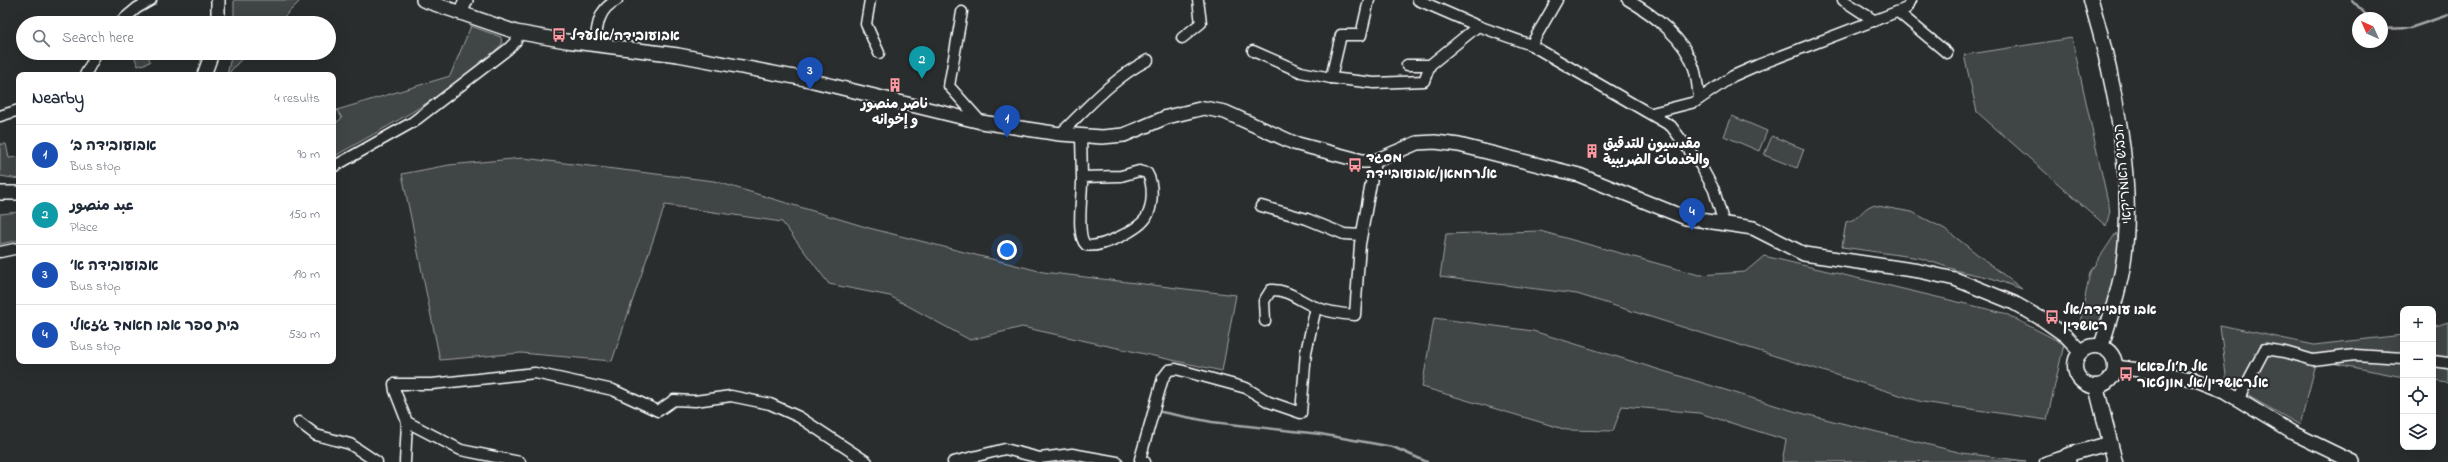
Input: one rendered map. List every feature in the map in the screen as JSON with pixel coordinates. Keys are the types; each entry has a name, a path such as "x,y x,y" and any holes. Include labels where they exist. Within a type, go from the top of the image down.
{"main road":[{"name":"הכביש האמריקאי","path":"2091,0 2108,66 2120,132 2128,213 2123,267 2101,347"},
{"path":"2090,347 2101,347 2111,354 2115,367 2111,378 2102,385 2096,386 2083,382 2078,377 2075,364 2081,352 2090,347"},
{"path":"2096,386 2116,462"}],"street":[{"path":"127,16 137,8 151,0"},
{"path":"218,0 218,16"},
{"path":"423,0 464,6 519,33 595,45 678,55 805,79 981,122 1060,134 1081,136 1124,135 1167,117 1204,108 1225,112 1294,143 1362,161 1375,161 1417,143 1435,142 1458,144 1552,166 1604,183 1686,218 1753,228 1804,254 1925,272 1955,279 2014,303 2042,319 2066,336 2081,352"},
{"path":"870,0 866,24 879,53"},
{"path":"1182,38 1201,23 1198,0"},
{"path":"1331,78 1341,35 1361,35 1369,0"},
{"path":"1418,0 1478,26 1531,45 1652,113 1671,126 1701,166 1714,190 1724,224"},
{"path":"1531,45 1558,0"},
{"path":"1628,0 1662,23 1684,48 1694,68 1699,99"},
{"path":"1843,0 1874,21"},
{"path":"1652,113 1680,107 1699,99 1733,76 1758,65 1898,12 1907,8 1911,0"},
{"path":"595,45 597,24 602,12 613,1"},
{"path":"962,12 950,86 981,122"},
{"path":"1898,12 1912,22 1947,53"},
{"path":"1253,51 1301,72 1331,78 1374,83 1424,81 1430,65 1478,26"},
{"path":"336,165 413,122 434,108 508,49 516,41 519,33"},
{"path":"87,72 93,60"},
{"path":"205,72 209,60"},
{"path":"1060,134 1110,84 1126,71 1148,60"},
{"path":"1407,65 1430,65"},
{"path":"0,116 16,111"},
{"path":"1081,136 1082,177 1083,191 1080,234 1086,245 1099,244 1121,237 1145,219 1149,210 1152,189 1150,178 1144,171 1121,176 1082,177"},
{"path":"1265,321 1264,301 1271,290 1281,290 1316,307 1339,314 1355,315 1361,235 1375,161"},
{"path":"0,193 16,193"},
{"path":"1261,206 1312,220 1344,234 1361,235"},
{"path":"0,252 16,249"},
{"path":"1142,461 1163,378 1169,370 1176,369 1246,388 1270,402 1301,413 1306,352 1316,307"},
{"path":"2239,398 2265,350 2285,352 2313,360 2355,355 2400,358"},
{"path":"2436,361 2448,363"},
{"path":"2115,367 2156,372 2196,380 2239,398 2293,433 2353,462"},
{"path":"405,462 407,422 395,391 394,384 432,384 535,373 613,390 658,411 674,400 695,401 732,396 770,404 799,417 868,462"},
{"path":"299,422 316,435 350,444 377,462"},
{"path":"407,422 461,450 520,462"},
{"path":"2045,462 2068,459 2110,443"},
{"path":"954,462 1005,449 1040,458 1072,454 1117,462"}],"shaded area":[{"path":"234,0 301,0 285,16 234,16"},
{"path":"471,26 501,37 502,44 464,77 422,106 336,155 336,123 342,118 337,110 450,76"},
{"path":"2072,38 2110,211 2106,226 1977,112 1964,55"},
{"path":"136,60 150,60 150,62 138,66"},
{"path":"230,60 241,60 230,72 228,72"},
{"path":"1732,116 1767,131 1759,151 1724,136"},
{"path":"1772,136 1804,149 1797,168 1764,155"},
{"path":"0,144 6,144 9,158 16,157 16,179 0,176"},
{"path":"523,158 714,181 869,228 1043,272 1236,295 1222,371 1022,327 970,340 890,296 829,284 782,222 665,205 612,361 521,353 440,360 402,174 449,165"},
{"path":"1872,205 1912,212 1945,229 2022,289 1991,278 1959,271 1920,258 1842,247 1846,222 1855,218"},
{"path":"16,212 16,241 0,244 0,214"},
{"path":"1540,231 1699,275 1745,272 1764,256 2004,313 2064,344 2047,420 1922,402 1577,294 1440,277 1446,234"},
{"path":"2116,233 2131,268 2096,326 2079,328 2090,272"},
{"path":"1434,318 1533,331 1797,412 1962,453 2026,461 1782,462 1786,440 1699,413 1622,406 1613,431 1567,430 1422,387"},
{"path":"2448,322 2448,383 2436,381 2436,326"},
{"path":"2220,325 2314,345 2400,335 2400,376 2317,360 2300,425 2227,384"}],"waterway":[{"path":"2352,0 2363,12"},
{"path":"2388,29 2410,28 2448,15"},
{"path":"1156,411 1212,422 1320,434 1393,447 1427,462"}],"place":[{"name":"אבועובידה/אלעדל","path":"559,35"},
{"name":"عبد منصور","path":"922,79"},
{"name":"ناصر منصور و إخوانه","path":"895,85"},
{"name":"אבועובידה א׳","path":"810,90"},
{"name":"אבועובידה ב׳","path":"1007,138"},
{"name":"مقدسيون للتدقيق والخدمات الضريبية","path":"1592,151"},
{"name":"מסגד אלרחמאן/אבועוביידה","path":"1355,165"},
{"name":"בית ספר אבו חאמד ג׳זאלי","path":"1692,231"},
{"name":"אבו עוביידה/אל ראשדין","path":"2052,317"},
{"name":"אל ח׳ולפאא אלראשדין/אל מונטאר","path":"2126,374"}]}
